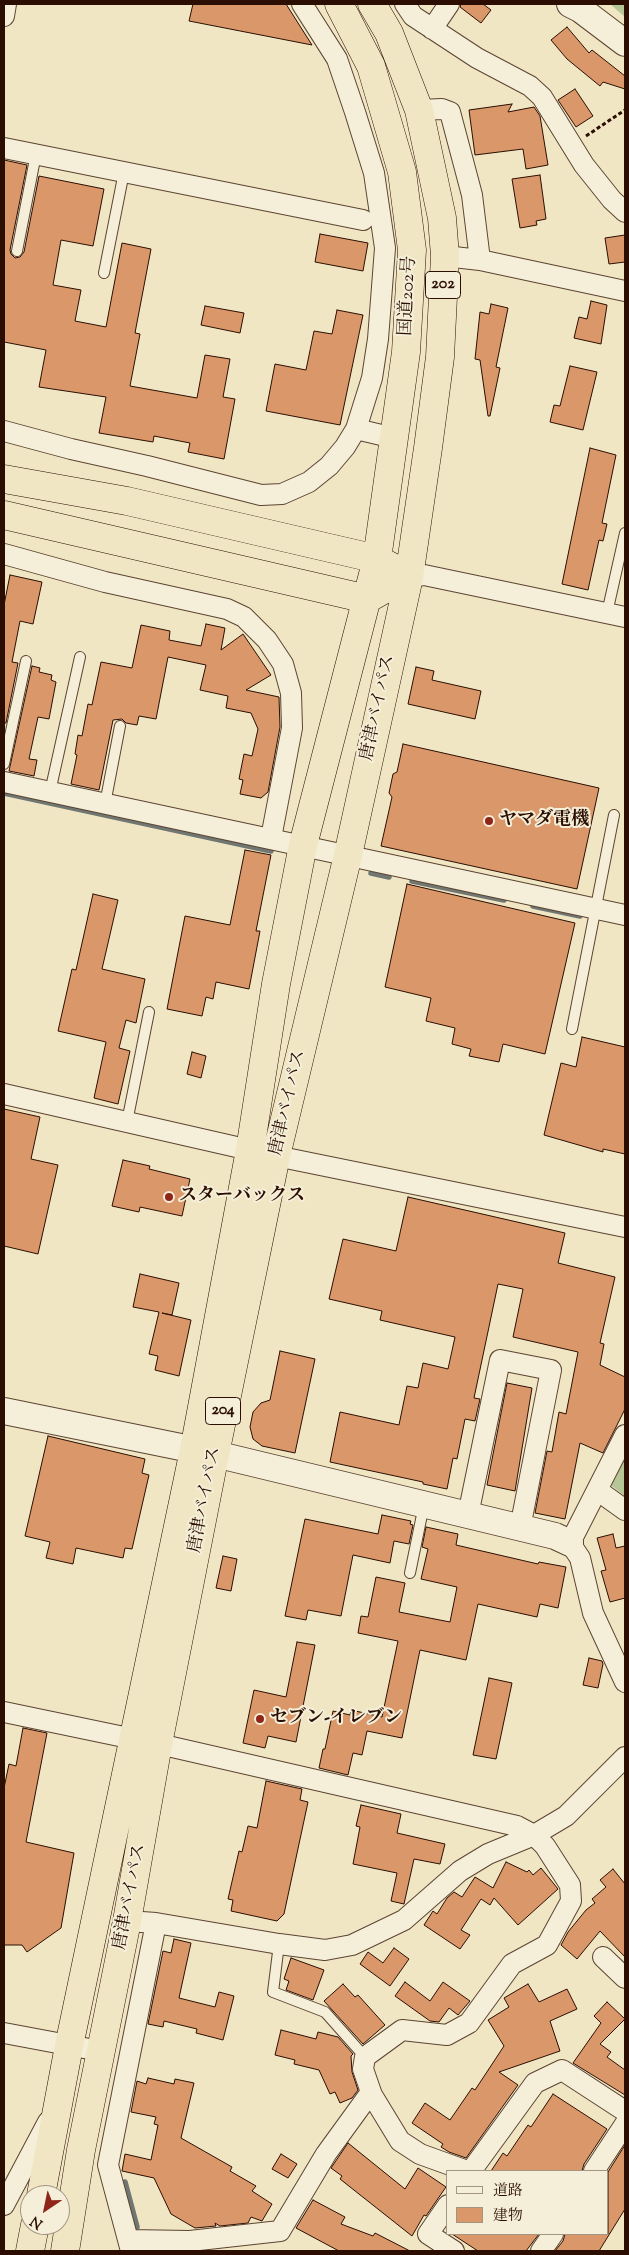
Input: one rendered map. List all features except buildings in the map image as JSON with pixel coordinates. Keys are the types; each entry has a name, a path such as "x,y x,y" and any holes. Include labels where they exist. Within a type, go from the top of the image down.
{"highway":[{"name":"国道202号","path":"339,4 371,66 402,172 412,250 406,352 377,559 367,599"},
{"name":"国道202号","path":"372,4 389,33 419,110 442,218 445,256 440,357 409,577"},
{"path":"4,479 127,502 377,559 409,577"},
{"path":"4,515 367,599 409,577"},
{"name":"唐津バイパス","path":"43,2185 69,2046 146,1741 204,1452 348,855 409,577"},
{"name":"唐津バイパス","path":"204,1452 276,984 303,845 367,599"},
{"name":"唐津バイパス","path":"65,2251 81,2150 127,1921 146,1741"},
{"path":"30,2251 33,2235"}],"street":[{"path":"4,16 6,4"},
{"path":"4,431 261,495 282,494 309,482 329,466 356,429 372,378 378,339 385,248 374,173 356,112 337,59 302,4"},
{"path":"406,4 413,16 432,29 477,58 530,86 542,97 572,145 612,200 625,212"},
{"path":"432,29 449,4"},
{"path":"570,4 625,43"},
{"path":"419,110 450,112 472,195 480,260"},
{"path":"4,148 363,220"},
{"path":"442,218 475,220"},
{"path":"385,248 412,250"},
{"path":"445,256 480,260 625,291"},
{"path":"356,429 394,438"},
{"path":"4,554 105,582 227,609 244,617 267,640 283,664 291,694 292,728 271,838"},
{"path":"409,577 424,574 616,615"},
{"path":"4,782 625,915"},
{"path":"4,1094 276,1156 625,1227"},
{"path":"468,1515 500,1360 551,1370 520,1528"},
{"path":"4,1411 204,1452 555,1536 570,1543 580,1558 593,1613 625,1682"},
{"path":"570,1543 625,1435"},
{"path":"597,1490 625,1510"},
{"path":"4,1712 146,1741 517,1826 534,1835 545,1846 570,1885 571,1901 547,1944 512,1964 469,2023 447,2035 402,2030 365,2057 363,2069 371,2092 400,2141 420,2154 464,2170"},
{"path":"127,1921 156,1923 325,1950 352,1945 404,1920 460,1871 488,1854 534,1835 566,1816 625,1757"},
{"path":"156,1923 108,2165 130,2245 190,2241 280,2231 326,2154 371,2092"},
{"path":"603,1957 625,1978"},
{"path":"4,2033 100,2052"},
{"path":"472,2170 534,2083 562,2070 625,2111"},
{"path":"4,2205 60,2098"},
{"path":"595,2170 625,2124"},
{"path":"446,2208 428,2234 454,2251"},
{"path":"541,2251 552,2235"}],"lane":[{"path":"17,251 36,154"},
{"path":"104,274 124,172"},
{"path":"616,615 625,533"},
{"path":"50,792 80,657"},
{"path":"4,764 26,661"},
{"path":"105,804 120,726"},
{"path":"572,1029 614,815"},
{"path":"127,1122 150,1012"},
{"path":"410,1573 424,1504"},
{"path":"279,1944 273,1992 325,2012 365,2057"}],"path":[{"path":"572,145 625,110"}],"green space":[{"path":"610,4 625,4 625,17"},
{"path":"625,1450 625,1496 608,1483"}],"waterway":[{"path":"4,793 271,851"},
{"path":"371,873 389,877"},
{"path":"412,881 504,900"},
{"path":"533,906 580,916"},
{"path":"125,2182 137,2227"}],"place":[{"name":"ヤマダ電機","path":"489,821"},
{"name":"スターバックス","path":"169,1197"},
{"name":"セブン-イレブン","path":"260,1719"}]}
